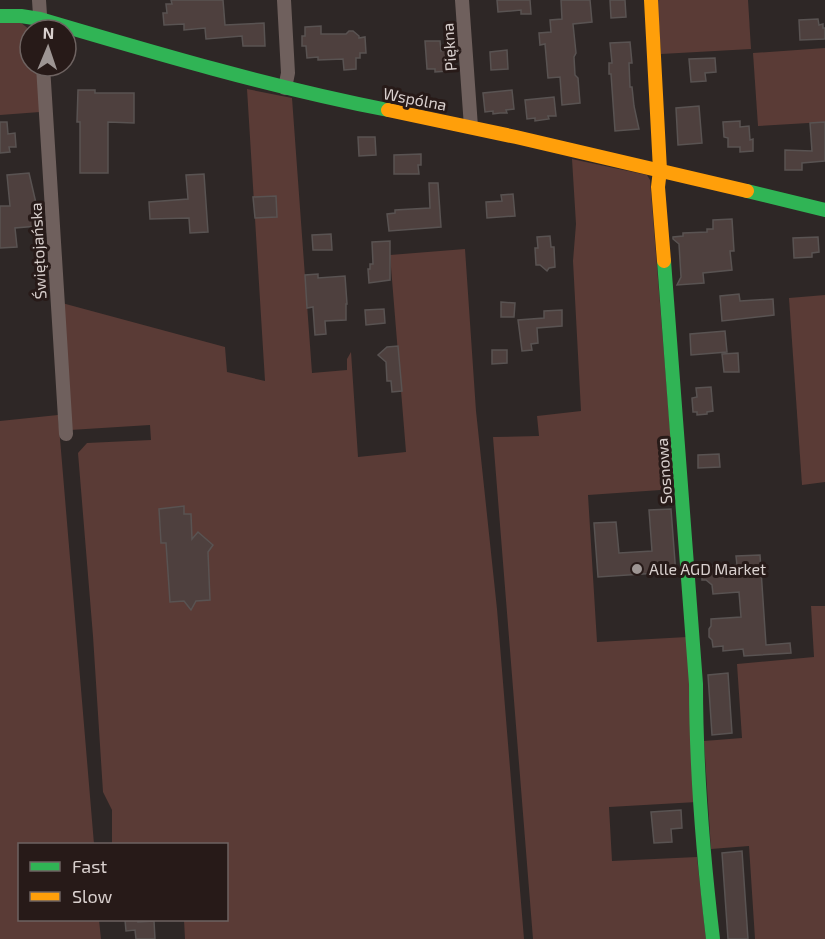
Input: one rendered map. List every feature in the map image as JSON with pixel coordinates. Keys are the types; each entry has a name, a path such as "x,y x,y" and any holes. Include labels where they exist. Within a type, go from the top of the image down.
{"street":[{"path":"39,0 40,18"},
{"path":"284,0 288,73 285,88"},
{"name":"Piękna","path":"462,0 471,127"},
{"name":"Sosnowa","path":"651,0 660,170 658,187 696,684 696,731 707,890 713,939"},
{"name":"Wspólna","path":"0,16 26,18"},
{"name":"Wspólna","path":"78,34 285,88 471,127 825,210"},
{"name":"Świętojańska","path":"44,78 66,434"}],"shaded area":[{"path":"657,0 748,0 751,49 661,54"},
{"path":"0,21 18,22 18,78 38,78 40,112 0,115"},
{"path":"825,48 825,122 758,126 753,53"},
{"path":"247,89 292,98 312,373 347,370 347,359 351,352 358,457 406,452 390,255 465,249 476,411 497,609 524,939 185,939 184,921 228,921 228,843 112,843 112,810 103,792 78,453 87,443 151,440 150,425 70,430 62,303 225,347 227,372 265,381"},
{"path":"572,159 647,175 650,180 675,489 588,495 597,642 687,637 697,802 609,807 612,861 697,857 706,939 533,939 493,437 539,436 537,416 581,411 573,261 576,224"},
{"path":"825,295 825,482 802,485 789,298"},
{"path":"58,415 94,843 18,843 18,921 99,921 101,939 0,939 0,421"},
{"path":"811,606 825,606 825,939 755,939 749,846 711,849 704,741 742,738 737,664 814,657"}],"building":[{"path":"171,0 223,0 225,25 264,23 265,46 243,46 242,36 206,39 205,28 184,30 184,24 164,25 163,13 167,13 166,4 172,4"},
{"path":"497,0 530,0 531,14 521,14 521,10 498,12"},
{"path":"561,0 590,0 592,22 573,24 576,53 574,57 575,75 578,78 580,103 562,105 560,77 548,78 545,44 540,45 539,33 551,32 550,20 562,19"},
{"path":"610,0 625,0 626,17 611,18"},
{"path":"818,19 819,25 823,24 825,28 825,39 800,40 799,20"},
{"path":"321,26 321,34 346,34 353,31 359,38 365,37 366,53 360,53 360,58 356,58 356,69 344,70 343,59 307,58 306,46 302,46 305,27"},
{"path":"425,41 440,41 441,51 447,50 448,71 435,72 435,69 427,69"},
{"path":"630,42 632,63 629,63 630,87 632,87 639,129 615,131 611,74 609,74 609,63 612,63 610,43"},
{"path":"507,50 508,69 491,70 490,52"},
{"path":"715,58 716,72 705,73 706,81 691,82 689,59"},
{"path":"78,90 95,90 95,93 134,93 134,123 108,122 108,173 80,173"},
{"path":"512,90 514,109 506,110 507,113 485,112 483,93"},
{"path":"554,97 556,116 548,116 549,119 535,121 535,118 527,119 525,100"},
{"path":"699,106 702,143 678,145 676,108"},
{"path":"740,121 740,127 749,126 750,140 753,139 753,151 740,152 740,147 728,147 728,138 724,137 723,122"},
{"path":"0,122 7,122 8,134 15,133 16,147 9,147 10,152 0,153"},
{"path":"825,122 825,161 802,163 802,170 785,170 785,150 812,151 810,123"},
{"path":"358,137 375,137 376,155 359,156"},
{"path":"421,154 421,165 418,165 419,174 394,174 394,155"},
{"path":"29,173 36,203 38,226 15,228 17,247 0,248 0,206 10,206 7,175"},
{"path":"204,174 208,232 190,233 189,218 150,219 149,202 188,199 186,175"},
{"path":"429,183 438,183 441,227 389,231 387,214 395,213 395,210 430,208"},
{"path":"513,194 515,216 487,218 486,202 502,201 501,195"},
{"path":"276,196 277,217 255,218 253,197"},
{"path":"732,219 734,251 730,251 732,270 703,273 704,283 677,285 681,277 679,244 673,237 683,236 683,233 707,232 707,229 713,229 713,220"},
{"path":"331,234 332,250 313,250 312,235"},
{"path":"550,236 551,247 554,247 555,267 547,271 540,265 536,265 535,248 538,248 537,237"},
{"path":"818,237 819,252 812,253 812,257 794,258 793,238"},
{"path":"390,241 390,280 369,283 368,269 370,269 370,264 373,264 372,242"},
{"path":"318,274 318,278 345,276 347,304 346,320 325,321 326,334 315,335 313,307 307,308 305,275"},
{"path":"739,294 740,301 773,299 774,315 722,321 720,296"},
{"path":"501,302 515,303 514,317 501,317"},
{"path":"384,309 385,323 366,325 365,310"},
{"path":"562,310 562,326 537,328 538,343 531,344 532,350 522,351 518,320 544,318 544,311"},
{"path":"725,331 727,352 691,355 690,334"},
{"path":"398,346 402,391 392,392 391,381 387,381 386,362 378,355 387,347"},
{"path":"492,350 507,350 507,363 492,364"},
{"path":"738,353 739,372 724,372 722,354"},
{"path":"711,387 713,411 697,415 697,412 693,412 692,398 697,397 696,388"},
{"path":"719,454 720,467 698,468 698,455"},
{"path":"184,506 184,514 191,514 192,539 198,532 213,545 208,552 210,600 196,601 191,610 184,601 170,602 166,543 161,543 159,509"},
{"path":"671,509 676,575 659,576 658,573 598,577 594,523 616,522 619,553 652,551 649,510"},
{"path":"760,555 766,645 790,643 791,653 744,656 743,649 723,651 723,646 713,647 709,637 711,619 741,617 739,592 713,594 712,585 702,580 699,574 701,567 737,565 736,556"},
{"path":"728,673 732,733 712,735 708,675"},
{"path":"681,810 682,828 671,829 672,842 654,843 651,812"},
{"path":"742,851 748,939 728,939 722,853"},
{"path":"125,921 154,921 155,939 136,939 135,930 126,931"}],"traffic: fast":[{"path":"0,16 40,19 256,80 388,110"},
{"path":"747,191 825,210"},
{"path":"664,261 696,684 701,812 713,939"}],"traffic: slow":[{"path":"651,0 660,170 658,187 664,261"},
{"path":"388,110 516,137 747,191"}],"place":[{"name":"Alle AGD Market","path":"637,569"}]}
